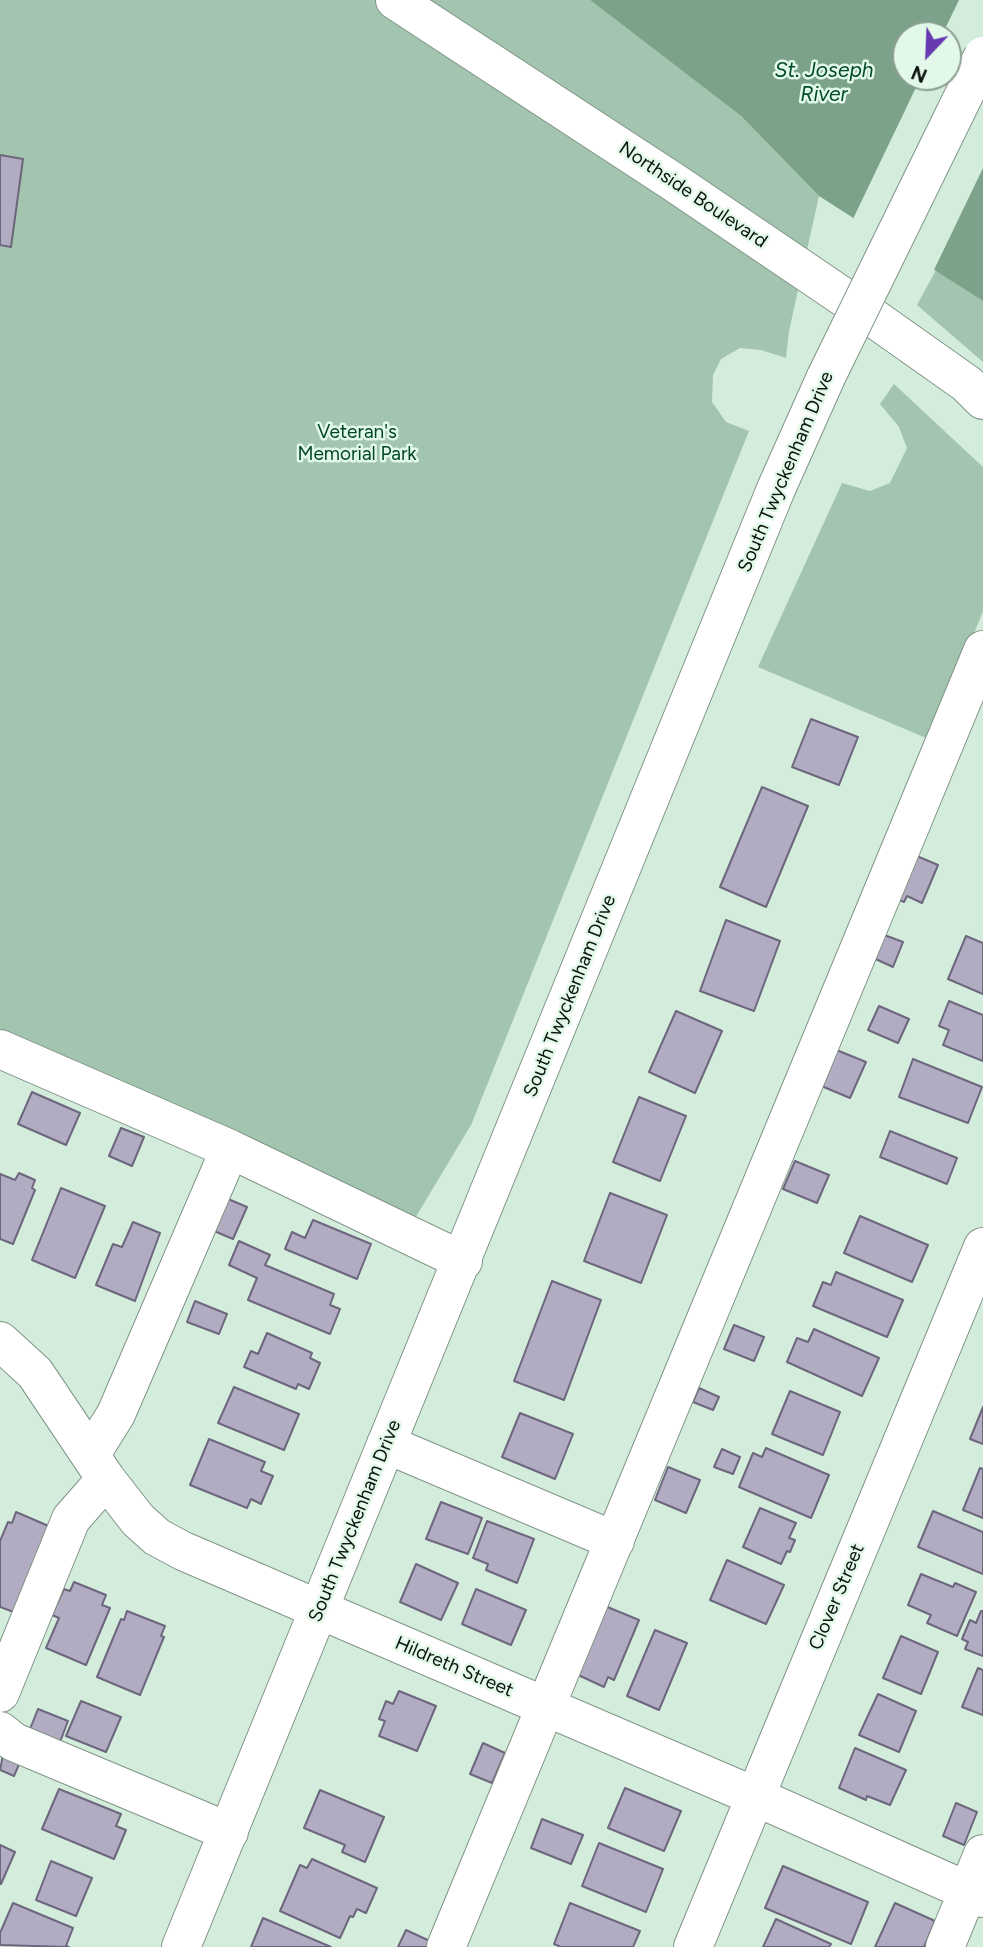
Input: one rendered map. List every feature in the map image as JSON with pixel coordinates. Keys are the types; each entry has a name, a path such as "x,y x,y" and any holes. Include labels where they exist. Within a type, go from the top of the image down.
{"street":[{"name":"Northside Boulevard","path":"395,0 675,183 858,307 967,384 983,400"},
{"name":"South Twyckenham Drive","path":"181,1947 776,489 826,377 983,56"},
{"path":"446,1947 983,650"},
{"path":"0,1049 230,1149 463,1261"},
{"path":"0,1693 71,1518 98,1466 116,1413 230,1149"},
{"name":"Clover Street","path":"693,1947 983,1247"},
{"name":"Hildreth Street","path":"0,1341 35,1373 138,1520 157,1537 975,1895"},
{"path":"386,1444 614,1541"},
{"path":"0,1731 14,1742 229,1832"},
{"path":"945,1947 975,1895 983,1854"}],"green space":[{"name":"Veteran's Memorial Park","path":"0,0 590,0 741,116 819,196 789,331 786,358 761,350 740,348 721,359 713,375 712,402 726,422 749,431 471,1125 414,1220 0,1040"},
{"path":"936,270 983,301 983,362 917,305"},
{"path":"894,384 983,467 983,611 931,740 758,667 842,483 870,491 890,483 907,448 899,427 880,404"}],"water":[{"name":"St. Joseph River","path":"590,0 983,0 983,301 819,196 741,116"}],"pier":[{"path":"959,0 983,0 983,168 933,272 852,221 914,91 962,91 962,21 949,21"}],"building":[{"path":"0,155 23,159 11,247 0,245"},
{"path":"811,719 858,737 839,785 792,767"},
{"path":"762,787 808,806 766,907 720,887"},
{"path":"912,854 938,865 922,903 907,896 904,902 893,897"},
{"path":"726,920 780,941 754,1011 700,991"},
{"path":"879,933 903,942 893,967 869,956"},
{"path":"966,936 983,943 983,994 948,979"},
{"path":"949,1001 983,1015 983,1061 943,1045 949,1030 939,1026"},
{"path":"879,1006 909,1019 898,1043 868,1030"},
{"path":"676,1011 722,1031 695,1093 649,1072"},
{"path":"834,1049 866,1062 850,1098 819,1085"},
{"path":"913,1059 982,1087 968,1123 899,1097"},
{"path":"32,1092 80,1113 66,1145 18,1124"},
{"path":"639,1097 686,1116 660,1181 613,1162"},
{"path":"121,1128 144,1137 132,1166 109,1156"},
{"path":"890,1131 957,1158 947,1184 880,1157"},
{"path":"795,1161 829,1175 817,1203 783,1189"},
{"path":"19,1173 35,1180 32,1188 35,1190 13,1244 0,1239 0,1174 15,1180"},
{"path":"61,1188 105,1206 75,1278 32,1260"},
{"path":"610,1193 667,1215 641,1283 584,1261"},
{"path":"221,1196 247,1207 233,1239 207,1228"},
{"path":"860,1216 928,1245 912,1282 844,1253"},
{"path":"313,1220 371,1244 357,1279 285,1249 292,1232 305,1238"},
{"path":"133,1222 160,1233 135,1301 96,1285 113,1244 122,1247"},
{"path":"239,1241 270,1255 265,1265 334,1294 330,1305 340,1309 330,1334 248,1300 257,1278 229,1265"},
{"path":"836,1272 903,1300 887,1337 813,1306 823,1282 831,1285"},
{"path":"552,1281 601,1300 564,1400 514,1381"},
{"path":"195,1301 227,1314 219,1334 187,1322"},
{"path":"734,1325 764,1337 754,1361 724,1349"},
{"path":"814,1329 879,1358 862,1396 787,1362 797,1338 808,1342"},
{"path":"267,1333 312,1353 310,1358 320,1363 309,1389 298,1384 296,1389 244,1367 251,1351 258,1354"},
{"path":"234,1387 299,1414 284,1450 218,1423"},
{"path":"699,1388 719,1397 713,1410 693,1402"},
{"path":"790,1391 840,1412 823,1455 772,1434"},
{"path":"983,1407 983,1444 970,1439"},
{"path":"520,1413 573,1434 555,1479 502,1457"},
{"path":"209,1439 265,1462 261,1471 273,1476 261,1504 251,1499 247,1508 190,1485"},
{"path":"766,1448 829,1475 811,1518 739,1487 753,1453 762,1457"},
{"path":"722,1449 740,1457 733,1474 714,1467"},
{"path":"668,1467 700,1480 686,1513 655,1500"},
{"path":"980,1468 983,1469 983,1518 963,1510"},
{"path":"441,1502 482,1518 468,1554 426,1539"},
{"path":"760,1508 796,1523 789,1538 795,1540 781,1564 743,1547"},
{"path":"933,1511 983,1532 983,1574 918,1547"},
{"path":"16,1512 51,1527 19,1614 0,1607 0,1541 8,1522 12,1523"},
{"path":"487,1521 534,1539 517,1583 486,1570 488,1564 473,1558"},
{"path":"727,1560 784,1585 766,1624 710,1600"},
{"path":"416,1564 458,1583 441,1620 400,1602"},
{"path":"921,1574 953,1587 955,1583 976,1592 957,1636 927,1623 931,1615 908,1605"},
{"path":"74,1582 106,1595 102,1605 110,1608 86,1665 46,1648 59,1618 52,1615 64,1589 70,1591"},
{"path":"476,1589 526,1610 511,1645 462,1624"},
{"path":"605,1606 639,1620 614,1680 608,1677 604,1687 576,1674"},
{"path":"127,1611 165,1626 161,1636 164,1637 140,1695 97,1677 121,1619 124,1620"},
{"path":"981,1611 983,1656 965,1649 968,1642 962,1639 970,1620 976,1623"},
{"path":"655,1630 687,1643 659,1710 627,1696"},
{"path":"901,1636 938,1652 921,1694 883,1678"},
{"path":"978,1668 983,1670 983,1715 962,1707"},
{"path":"399,1691 436,1706 417,1751 379,1736 385,1721 379,1719 386,1701 393,1704"},
{"path":"878,1694 916,1711 899,1752 859,1735"},
{"path":"81,1701 121,1717 106,1752 66,1736"},
{"path":"38,1709 68,1721 60,1742 30,1729"},
{"path":"483,1743 505,1753 492,1783 470,1774"},
{"path":"855,1748 906,1770 890,1805 867,1796 866,1800 839,1788"},
{"path":"3,1755 20,1762 14,1776 0,1770"},
{"path":"625,1788 681,1811 664,1851 608,1828"},
{"path":"59,1789 121,1814 116,1826 126,1830 114,1859 42,1829"},
{"path":"320,1790 384,1817 365,1862 342,1852 345,1845 304,1828"},
{"path":"956,1803 977,1812 964,1845 943,1836"},
{"path":"542,1819 583,1835 571,1864 531,1848"},
{"path":"599,1843 663,1869 646,1912 582,1886"},
{"path":"0,1845 15,1852 1,1884 0,1884"},
{"path":"312,1859 377,1888 366,1913 357,1909 353,1917 350,1916 340,1938 280,1911 300,1865 307,1868"},
{"path":"51,1861 92,1878 76,1916 36,1900"},
{"path":"783,1866 868,1902 851,1944 765,1908"},
{"path":"13,1903 73,1928 66,1946 69,1947 0,1945 0,1933"},
{"path":"570,1903 640,1931 633,1947 561,1947 554,1944"},
{"path":"895,1903 935,1921 924,1947 875,1947"},
{"path":"263,1918 331,1947 251,1947"},
{"path":"776,1919 831,1944 829,1947 763,1947"},
{"path":"406,1930 432,1942 430,1947 398,1947"}]}
